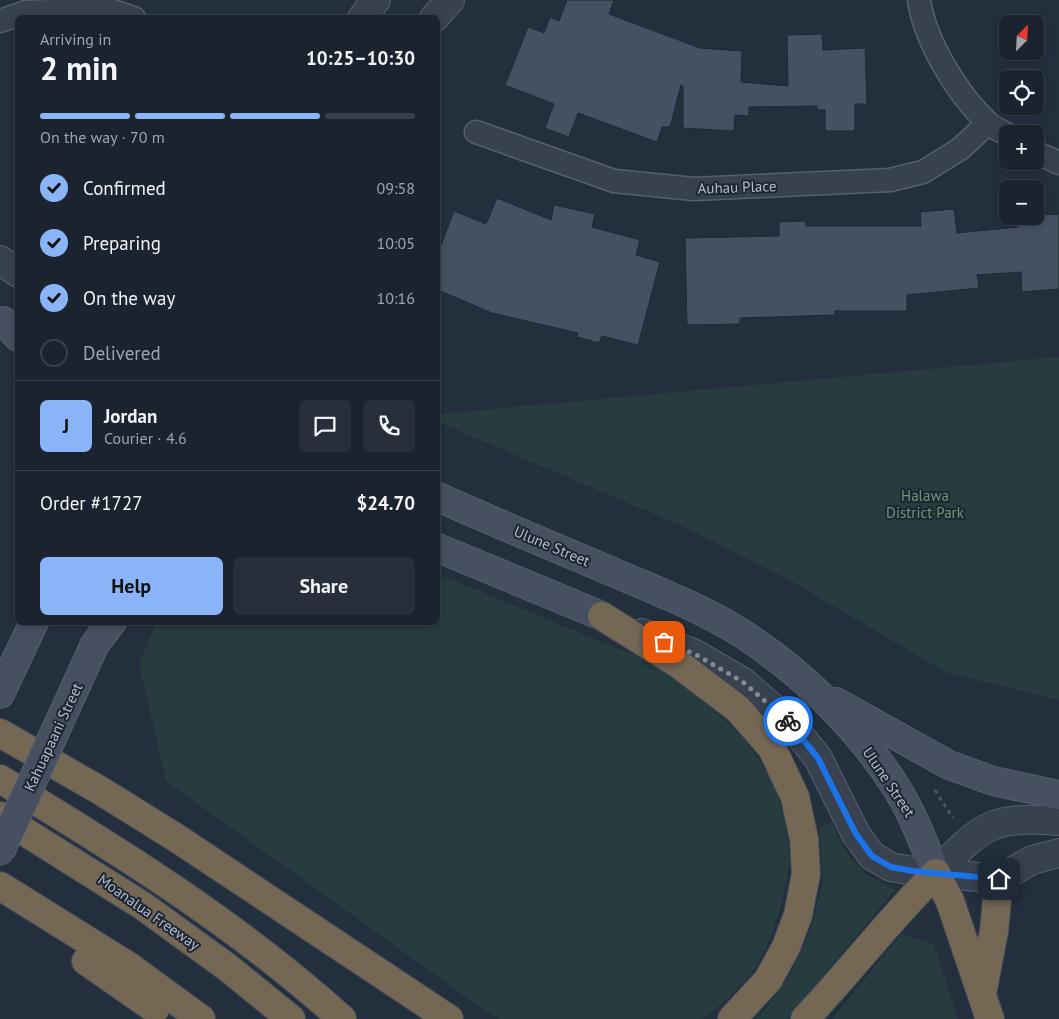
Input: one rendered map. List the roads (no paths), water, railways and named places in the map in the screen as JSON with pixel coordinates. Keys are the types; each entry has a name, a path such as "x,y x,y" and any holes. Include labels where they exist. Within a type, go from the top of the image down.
{"highway":[{"path":"602,616 680,665 738,709 772,748 795,797 804,839 806,874 798,916 786,946 768,980 732,1019"},
{"path":"0,733 175,837 446,1016"},
{"path":"0,779 182,893 308,988 342,1019"},
{"name":"Moanalua Freeway","path":"0,816 143,906 227,967 291,1019"},
{"path":"805,1019 837,985 907,902 936,873 950,902 986,1007"},
{"path":"986,1007 999,879"},
{"path":"0,886 130,967 201,1019"},
{"path":"0,907 118,982 170,1019"}],"main road":[{"name":"Ulune Street","path":"440,498 688,604 739,632 815,690 868,750 896,787 915,821 936,873"},
{"path":"440,549 602,616"},
{"path":"0,694 33,625"},
{"name":"Kahuapaani Street","path":"0,852 100,633"},
{"path":"815,690 949,764 993,781 1059,795"}],"street":[{"path":"364,15 376,0"},
{"path":"437,15 450,0"},
{"path":"919,0 922,20 949,77 988,123 999,130"},
{"path":"17,15 26,12 107,9 125,15"},
{"path":"0,21 15,16"},
{"name":"Auhau Place","path":"476,132 614,181 694,189 890,180 923,172 960,149 988,123"},
{"path":"1044,156 1059,163"},
{"path":"0,260 15,271"},
{"path":"602,616 695,654 743,682 791,724 818,758 856,834 872,856 891,867 999,879 1032,860 1059,853"},
{"path":"936,873 973,835 998,822 1027,818 1059,821"}],"park label":[{"name":"Halawa District Park","path":"925,504"}]}
